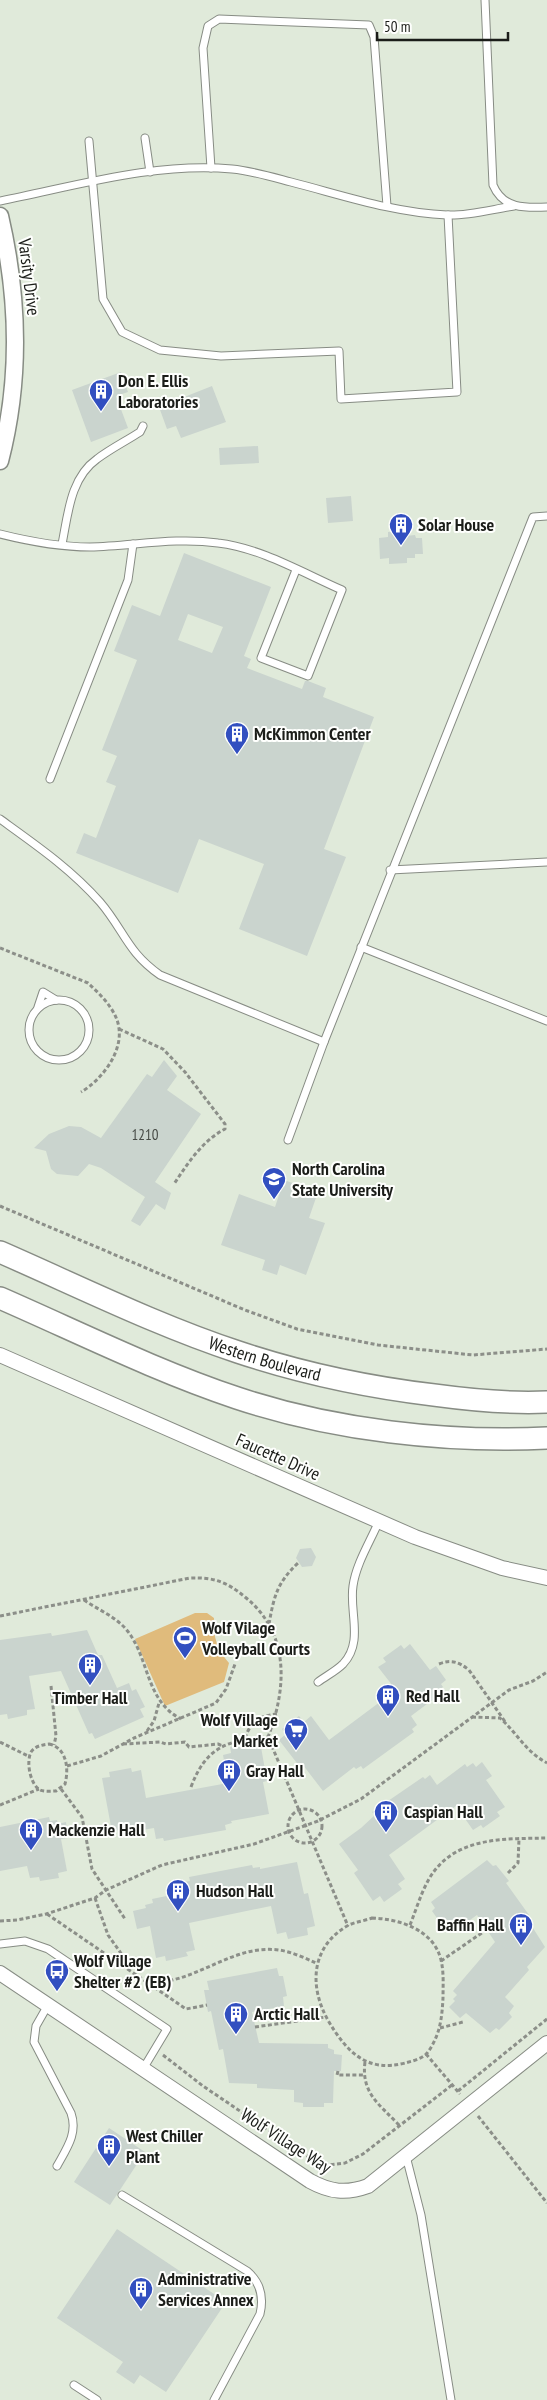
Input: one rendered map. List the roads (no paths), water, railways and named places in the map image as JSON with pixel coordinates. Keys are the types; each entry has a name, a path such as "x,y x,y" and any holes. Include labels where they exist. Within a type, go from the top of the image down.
{"main road":[{"name":"Western Boulevard","path":"0,1252 188,1334 275,1364 341,1381 406,1392 482,1401 547,1402"},
{"path":"0,1298 184,1378 236,1398 300,1416 347,1426 469,1439 547,1438"}],"street":[{"name":"Varsity Drive","path":"0,216 10,270 16,352 4,422 0,461"},
{"name":"Faucette Drive","path":"0,1355 379,1521 502,1568 547,1578"},
{"name":"Wolf Village Way","path":"0,1973 325,2189 339,2192 355,2191 368,2186 547,2043"}],"lane":[{"path":"484,0 492,180 499,196 514,206"},
{"path":"211,168 203,48 208,26 219,18 369,25 374,37 387,206"},
{"path":"144,138 150,172"},
{"path":"89,141 103,299 122,332 160,350 221,356 339,351 341,398 457,392 448,215"},
{"path":"0,201 150,172 179,168 211,168 233,169 266,175 387,206 448,215 514,206 547,207"},
{"path":"62,544 74,490 82,475 95,460 140,432 143,426"},
{"path":"288,1140 390,870 533,517 547,516"},
{"path":"0,534 88,547 165,540 220,543 250,550 296,570 342,590 308,676 261,658 296,570"},
{"path":"50,779 128,580 133,544"},
{"path":"0,819 71,872 114,919 132,951 143,963 160,975 324,1042"},
{"path":"390,870 547,862"},
{"path":"361,947 547,1021"},
{"path":"43,992 56,1000 75,1004 87,1019 88,1039 76,1055 57,1060 38,1052 32,1045 28,1025 31,1016 38,1008 43,992"},
{"path":"318,1682 343,1664 353,1648 355,1635 352,1608 353,1584 379,1521"},
{"path":"0,1944 25,1941 48,1949 167,2029 143,2069"},
{"path":"48,2005 36,2026 34,2042 71,2113 74,2123 71,2141 58,2166"},
{"path":"406,2156 421,2214 451,2400"},
{"path":"122,2195 247,2271 256,2281 261,2294 260,2314 214,2400"},
{"path":"74,2385 97,2400"}],"place":[{"name":"Don E. Ellis Laboratories","path":"101,412"},
{"name":"Solar House","path":"401,546"},
{"name":"McKimmon Center","path":"237,755"},
{"name":"North Carolina State University","path":"274,1200"},
{"name":"Wolf Vilage Volleyball Courts","path":"185,1659"},
{"name":"Timber Hall","path":"90,1686"},
{"name":"Red Hall","path":"388,1717"},
{"name":"Wolf Village Market","path":"296,1751"},
{"name":"Gray Hall","path":"229,1792"},
{"name":"Caspian Hall","path":"386,1833"},
{"name":"Mackenzie Hall","path":"31,1851"},
{"name":"Hudson Hall","path":"178,1912"},
{"name":"Baffin Hall","path":"521,1946"},
{"name":"Wolf Village Shelter #2 (EB)","path":"57,1992"},
{"name":"Arctic Hall","path":"236,2035"},
{"name":"West Chiller Plant","path":"109,2167"},
{"name":"Administrative Services Annex","path":"141,2310"}]}
